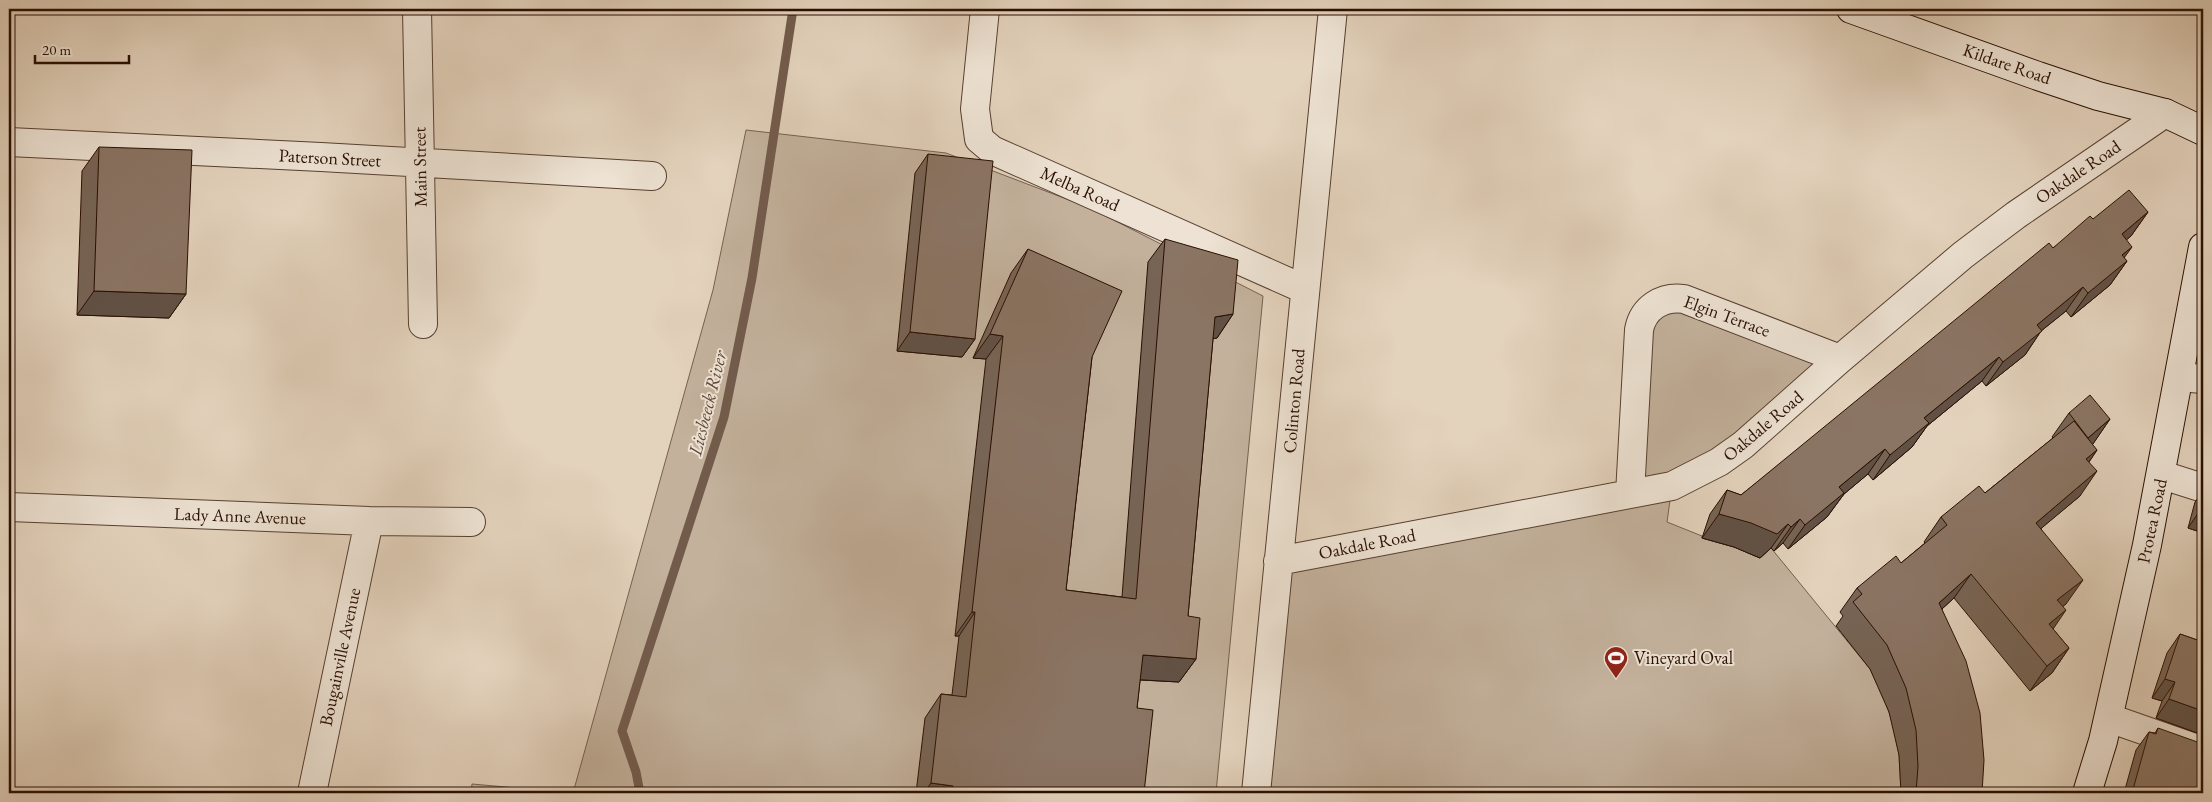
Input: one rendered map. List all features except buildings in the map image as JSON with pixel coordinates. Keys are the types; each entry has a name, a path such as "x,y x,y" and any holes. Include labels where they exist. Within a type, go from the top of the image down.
{"street":[{"name":"Main Street","path":"417,9 423,324"},
{"name":"Melba Road","path":"985,9 975,109 979,140 992,150 1304,289"},
{"name":"Colinton Road","path":"1256,793 1332,9"},
{"name":"Kildare Road","path":"1851,9 2072,87 2165,113"},
{"path":"2165,113 2203,109"},
{"path":"2165,113 2203,131"},
{"name":"Oakdale Road","path":"1278,561 1672,486 1719,462 1767,425 1840,359 1964,255 2016,215 2165,113"},
{"name":"Paterson Street","path":"9,142 652,176"},
{"name":"Protea Road","path":"2087,793 2109,718 2162,475 2191,378 2203,247"},
{"name":"Elgin Terrace","path":"1630,494 1639,330 1644,316 1654,305 1673,298 1684,299 1840,359"},
{"path":"2162,475 2203,488"},
{"name":"Lady Anne Avenue","path":"9,507 368,521 471,522"},
{"name":"Bougainville Avenue","path":"312,793 368,521"},
{"path":"2109,718 2203,751"}],"shaded area":[{"path":"746,130 946,153 1090,208 1263,296 1216,793 573,793 713,290"},
{"path":"1661,301 1840,359 1672,486 1667,522 1702,536 1702,538 1734,547 1760,558 1771,548 1870,669 1883,695 1892,721 1899,755 1901,793 1256,793 1278,561 1630,494 1639,330"},
{"path":"472,784 573,793 471,793"}],"waterway":[{"name":"Liesbeeck River","path":"640,793 636,772 622,731 724,417 752,278 793,9"}],"place":[{"name":"Vineyard Oval","path":"1616,679"}]}
